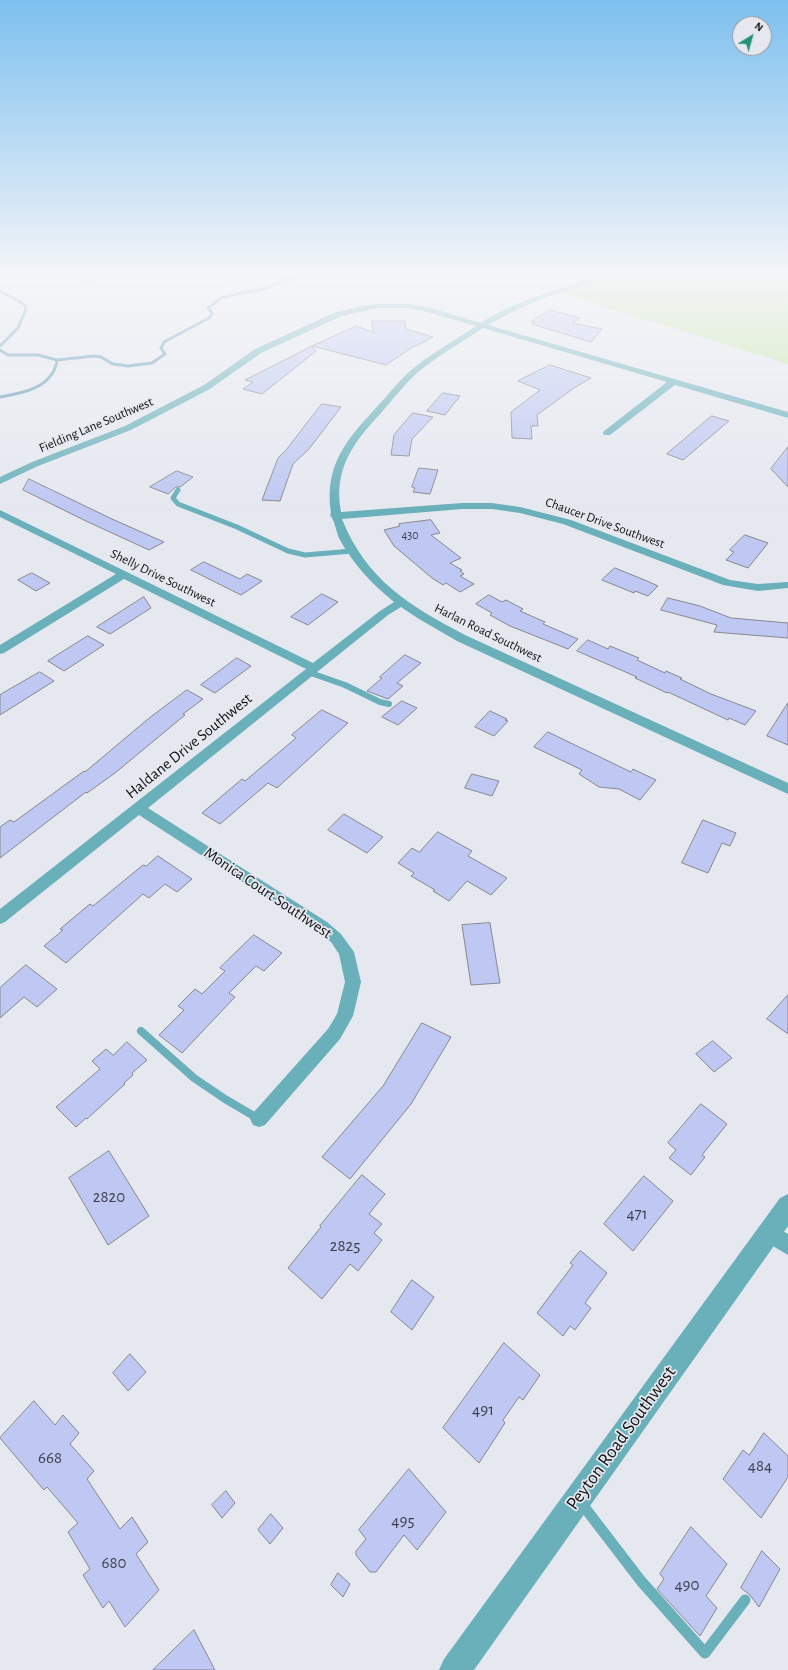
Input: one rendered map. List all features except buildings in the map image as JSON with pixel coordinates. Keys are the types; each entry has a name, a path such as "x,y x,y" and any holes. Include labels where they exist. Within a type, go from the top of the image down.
{"street":[{"name":"Fielding Lane Southwest","path":"0,481 35,464 128,428 162,411 206,387 257,352"},
{"name":"Harlan Road Southwest","path":"442,352 412,374 355,437 343,456 336,474 333,493 335,515 343,537 374,579 401,602 427,620 461,638 788,789"},
{"name":"Fielding Lane Southwest","path":"570,352 788,416"},
{"path":"607,433 672,382"},
{"name":"Chaucer Drive Southwest","path":"335,515 462,506 492,506 520,510 567,522 727,584 752,588 775,588 788,585"},
{"name":"Shelly Drive Southwest","path":"0,513 124,574 311,670"},
{"path":"0,650 124,574"},
{"name":"Haldane Drive Southwest","path":"0,918 311,670 384,613 401,602"},
{"name":"Monica Court Southwest","path":"138,808 322,926 336,938 346,952 353,982 345,1016 334,1034 259,1119"},
{"name":"Peyton Road Southwest","path":"455,1670 578,1499 778,1239 788,1206"}],"lane":[{"path":"178,490 173,498 178,504 237,526 288,551 305,555 352,551"},
{"path":"311,670 380,702 388,704"},
{"path":"141,1031 194,1078 225,1099 259,1119"},
{"path":"578,1499 642,1581 705,1653 745,1600"}],"green space":[{"path":"749,352 788,352 788,364"}],"waterway":[{"path":"3,352 8,355 38,355 57,360 94,356 101,357 113,364 128,366 152,363 165,354 164,352"},
{"path":"0,397 27,391 43,383 54,370 57,361"}]}
